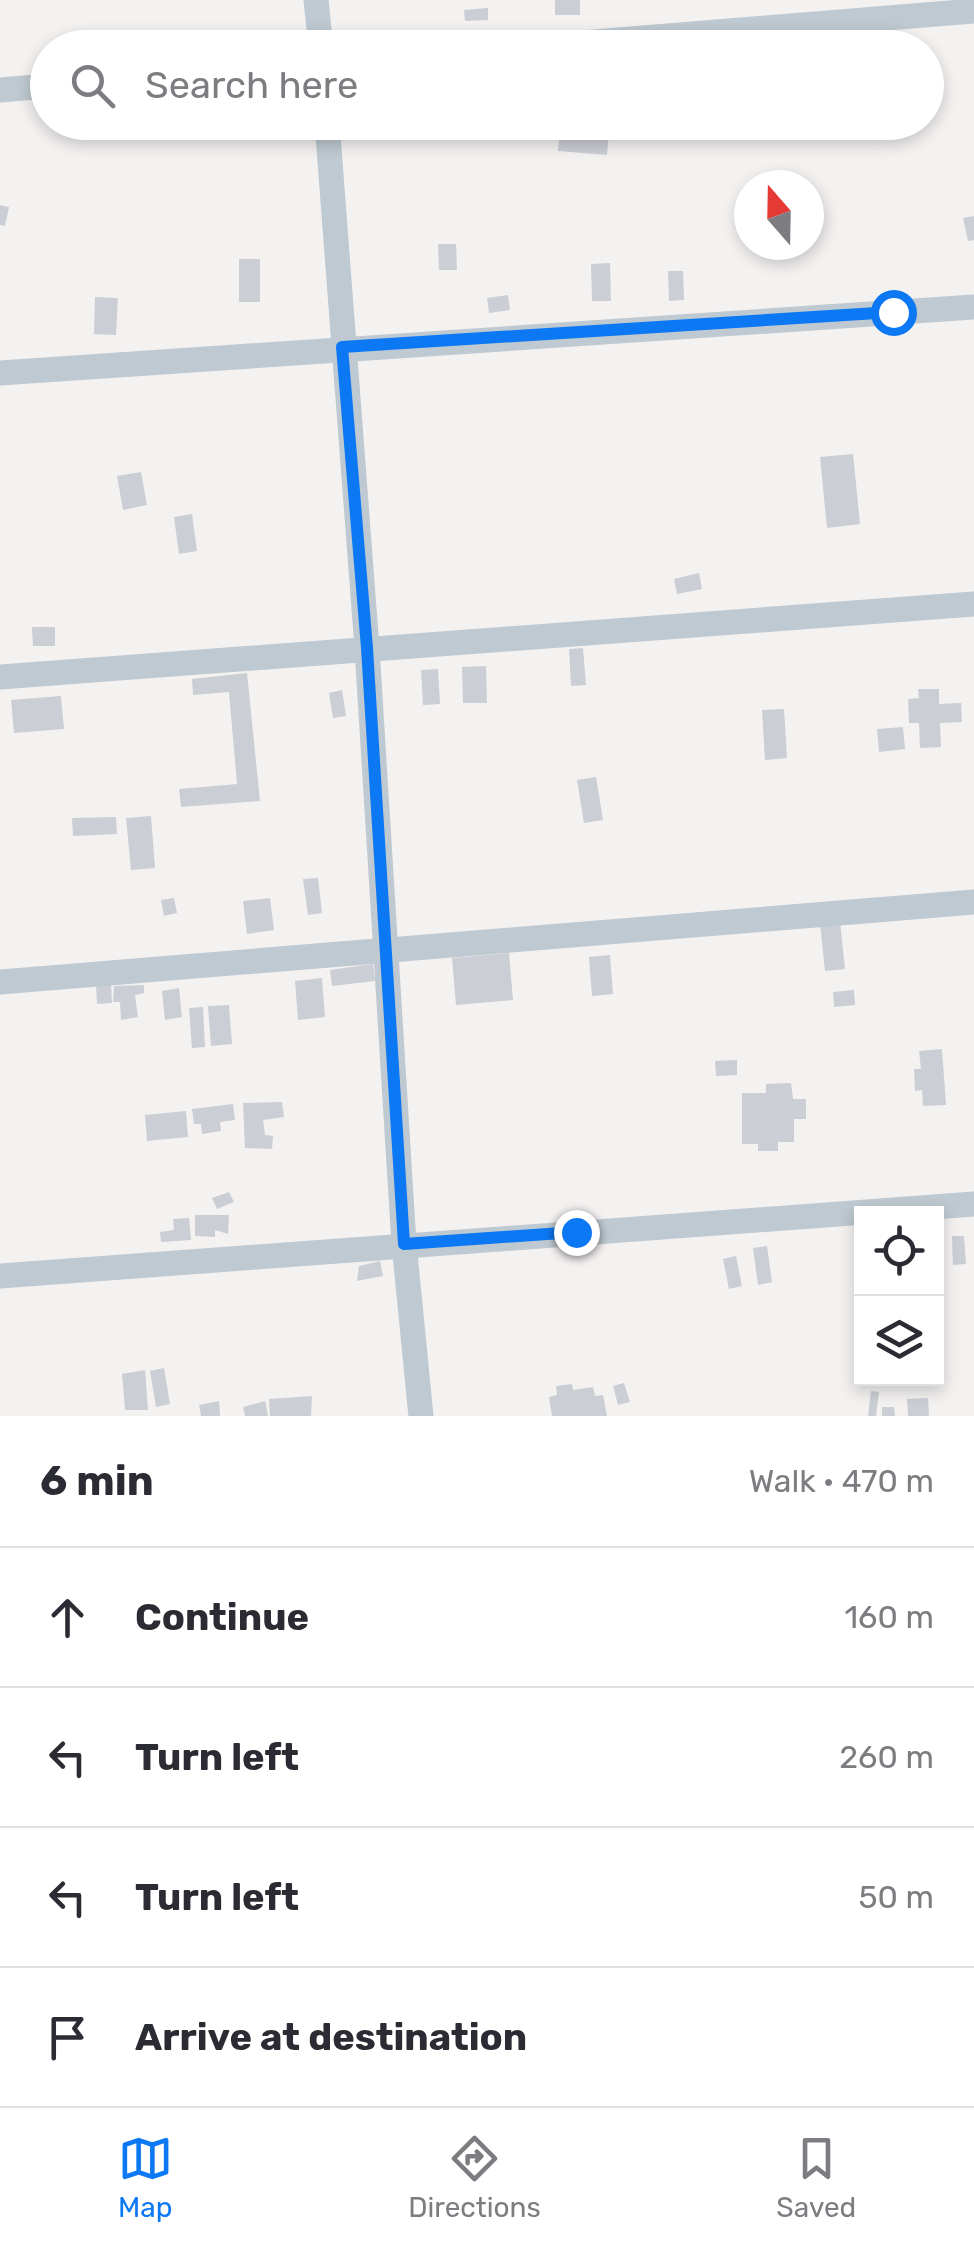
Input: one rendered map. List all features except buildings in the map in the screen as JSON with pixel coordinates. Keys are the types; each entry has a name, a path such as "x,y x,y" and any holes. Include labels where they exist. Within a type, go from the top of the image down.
{"street":[{"path":"316,0 319,30"},
{"path":"741,30 974,11"},
{"path":"0,90 30,88"},
{"path":"327,140 367,648 404,1244 421,1416"},
{"path":"0,373 974,307"},
{"path":"0,677 974,604"},
{"path":"0,982 974,902"},
{"path":"0,1276 974,1204"}],"route":[{"path":"576,1232 404,1244 367,648 342,347 893,312"}]}
